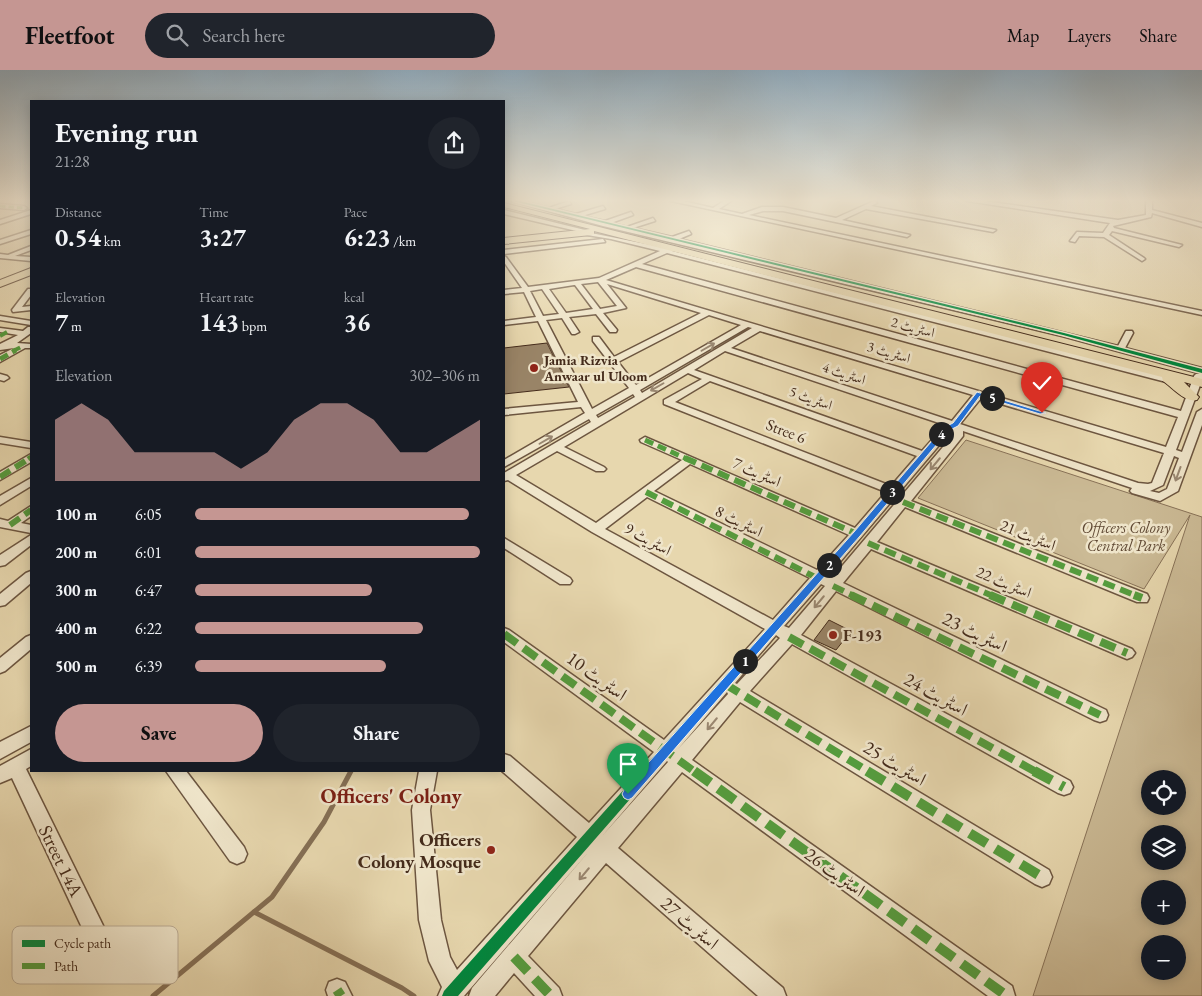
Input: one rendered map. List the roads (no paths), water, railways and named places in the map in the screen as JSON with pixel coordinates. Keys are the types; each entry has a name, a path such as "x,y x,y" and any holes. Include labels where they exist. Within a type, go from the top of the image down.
{"main road":[{"path":"664,244 1152,370 1200,377"},
{"path":"671,244 1200,377"},
{"path":"0,278 30,264"},
{"path":"0,285 19,276 30,265"},
{"path":"19,276 19,280 30,284"},
{"path":"0,285 30,284"},
{"path":"0,290 30,284"},
{"path":"1152,370 1174,381 1192,397"}],"street":[{"path":"505,252 578,244"},
{"path":"664,244 1174,381"},
{"path":"505,292 600,280 637,265 673,244"},
{"path":"876,244 1202,313"},
{"path":"1119,244 1142,259"},
{"path":"670,246 812,274 1120,348 1200,377 1183,415 1157,485 1143,487 953,429"},
{"path":"3,256 30,248"},
{"path":"505,258 553,252"},
{"path":"3,256 30,264"},
{"path":"505,259 526,289 584,404 594,419"},
{"name":"اسٹریٹ 2","path":"637,265 1183,415"},
{"path":"812,274 823,266"},
{"path":"505,275 516,274"},
{"path":"505,323 622,308 600,280"},
{"name":"اسٹریٹ 3","path":"600,280 1186,456"},
{"path":"578,284 597,312 613,330"},
{"path":"545,288 575,332"},
{"path":"30,293 16,310 30,308"},
{"path":"613,361 709,312"},
{"path":"0,318 30,323"},
{"path":"505,472 638,393 748,324"},
{"path":"638,393 687,370 760,327"},
{"path":"0,330 28,331"},
{"path":"0,336 9,331"},
{"path":"2,346 28,331"},
{"path":"1120,348 1129,333"},
{"path":"596,339 638,393"},
{"path":"2,346 27,346"},
{"path":"0,359 27,346"},
{"name":"اسٹریٹ 4","path":"724,348 953,429"},
{"name":"اسٹریٹ 5","path":"687,370 924,455"},
{"name":"Stree 6","path":"710,378 667,402 898,496"},
{"path":"732,688 789,636 833,586 863,538 953,429 979,394"},
{"path":"505,412 584,404"},
{"path":"953,429 1152,496 1164,496 1172,491 1202,412"},
{"path":"505,472 556,447 594,419"},
{"path":"898,496 924,455 953,429"},
{"path":"0,440 30,445"},
{"name":"اسٹریٹ 7","path":"645,440 863,538"},
{"path":"0,451 14,443"},
{"path":"556,447 600,469"},
{"path":"0,477 30,458"},
{"path":"596,529 688,460"},
{"name":"اسٹریٹ 9","path":"505,472 596,529 789,636"},
{"path":"0,501 30,482"},
{"name":"اسٹریٹ 8","path":"646,492 833,586"},
{"name":"اسٹریٹ 21","path":"898,496 1142,598"},
{"path":"5,524 30,511"},
{"path":"5,524 30,530"},
{"path":"428,772 421,810 430,920 440,961 452,993 597,843 732,688 774,628 817,578 863,538"},
{"name":"اسٹریٹ 22","path":"863,538 1127,653"},
{"path":"0,562 30,540"},
{"path":"505,543 565,581"},
{"path":"0,601 30,577"},
{"name":"اسٹریٹ 23","path":"833,586 1100,715"},
{"name":"اسٹریٹ 10","path":"505,635 673,756"},
{"name":"اسٹریٹ 24","path":"789,636 1064,787"},
{"path":"0,667 30,643"},
{"path":"0,667 30,652"},
{"name":"اسٹریٹ 25","path":"732,688 1042,877"},
{"path":"0,751 30,734"},
{"name":"اسٹریٹ 26","path":"673,756 1004,994"},
{"name":"اسٹریٹ 27","path":"505,763 775,996"},
{"name":"Street 14A","path":"16,766 93,926"},
{"path":"176,772 237,854"},
{"path":"480,996 514,957 597,843"},
{"path":"514,957 551,996"}],"waterway":[{"path":"178,975 272,897 324,822 350,772"},
{"path":"254,912 402,988 414,996"},
{"path":"153,996 167,984"}],"place":[{"name":"Jamia Rizvia Anwaar ul Uloom","path":"534,368"},
{"name":"F-193","path":"833,635"},
{"name":"Officers Colony Mosque","path":"491,850"}],"district":[{"name":"Officers' Colony","path":"391,795"}],"park label":[{"name":"Officers Colony Central Park","path":"1126,536"}]}
